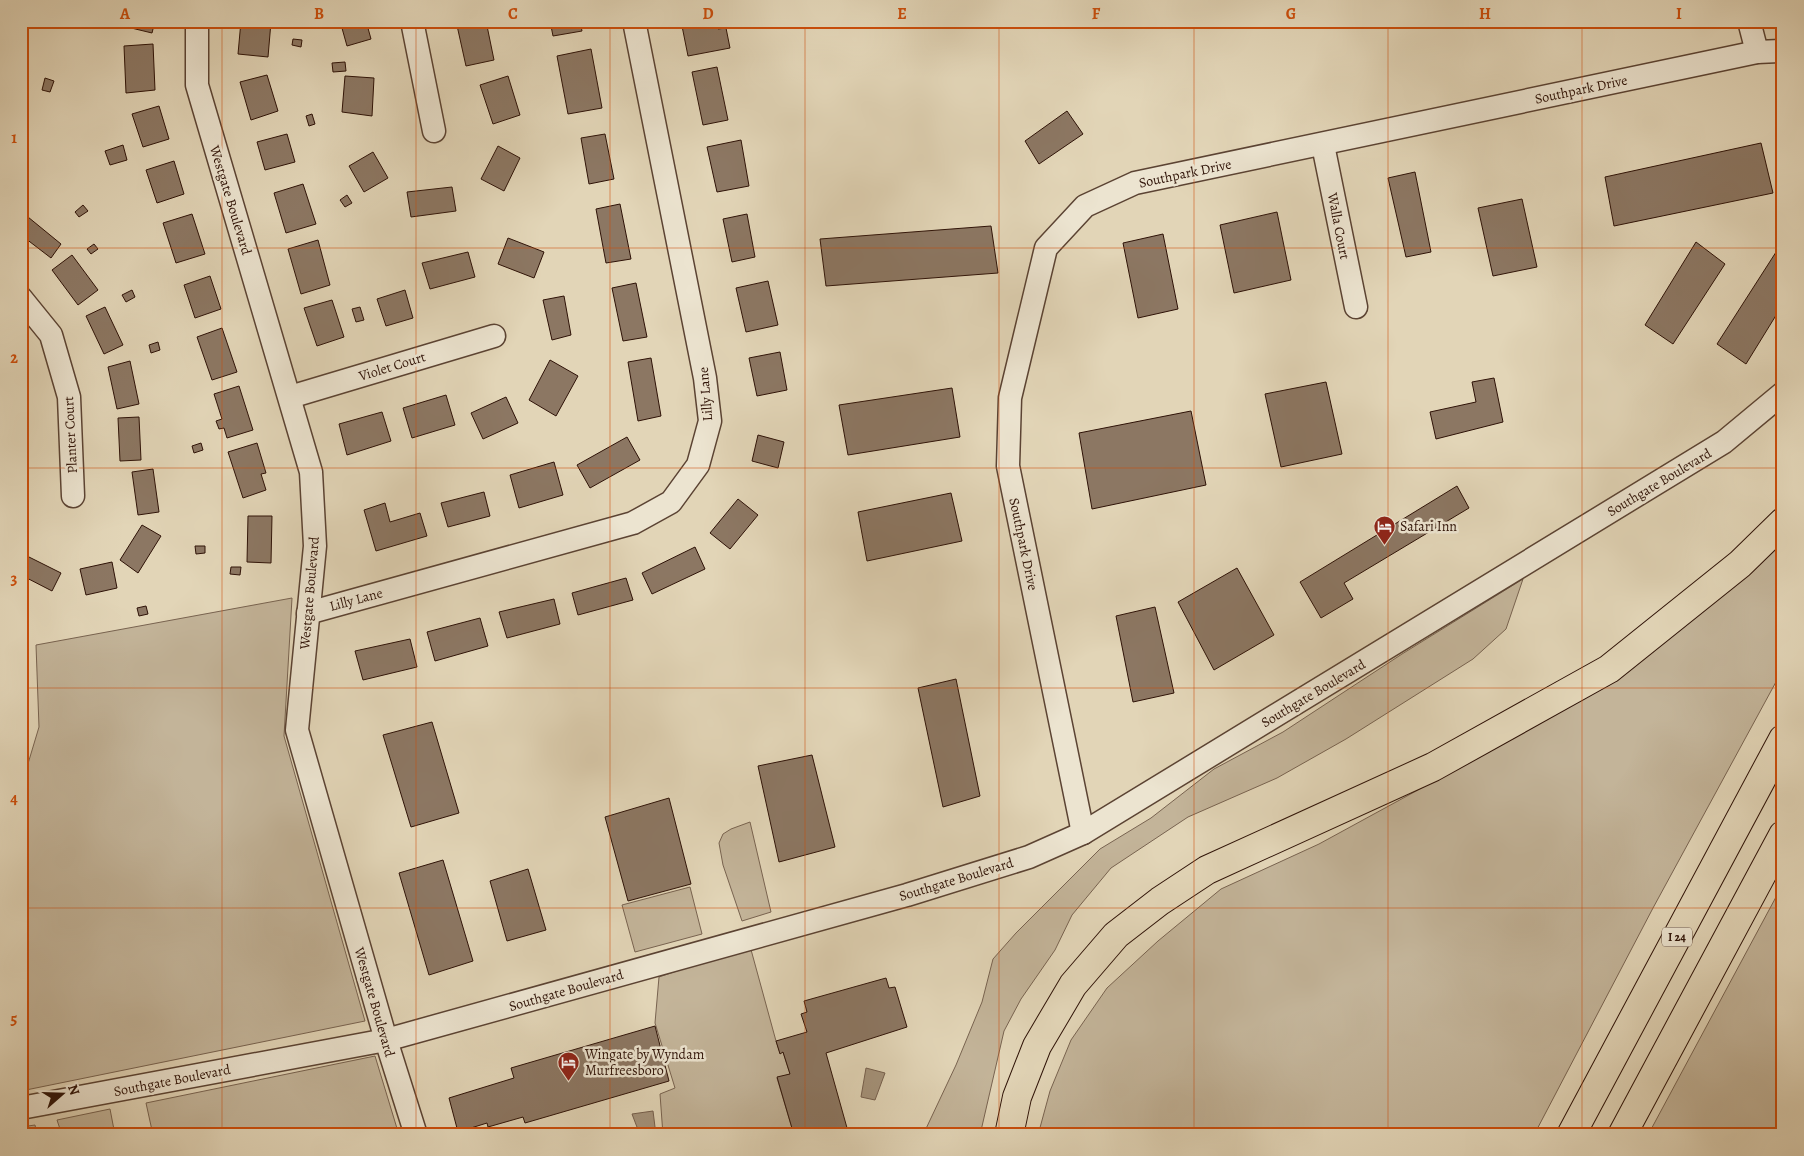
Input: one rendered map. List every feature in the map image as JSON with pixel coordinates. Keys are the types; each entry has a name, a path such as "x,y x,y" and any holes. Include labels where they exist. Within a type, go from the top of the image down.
{"highway":[{"path":"1009,1135 1017,1097 1037,1046 1073,985 1116,934 1160,901 1207,870 1433,768 1609,669 1740,564 1783,522"},
{"name":"I 24","path":"1571,1135 1783,739"},
{"path":"1622,1135 1783,835"}],"street":[{"name":"Westgate Boulevard","path":"197,21 197,85 311,472 315,546 297,730 386,1040 416,1135"},
{"path":"412,21 434,132"},
{"name":"Lilly Lane","path":"308,613 634,523 671,502 698,465 710,421 705,378 634,21"},
{"path":"1749,21 1757,52"},
{"name":"Southpark Drive","path":"1083,833 1008,466 1010,398 1046,248 1085,206 1135,183 1757,52 1783,51"},
{"name":"Walla Court","path":"1323,144 1356,307"},
{"name":"Planter Court","path":"21,298 51,335 69,396 73,496"},
{"name":"Violet Court","path":"290,396 494,336"},
{"name":"Southgate Boulevard","path":"21,1108 386,1040 907,895 1029,857 1083,833 1724,442 1783,393"}],"shaded area":[{"path":"1783,535 1783,669 1653,908 1534,1135 1038,1135 1050,1091 1071,1040 1107,988 1158,941 1221,889 1319,844 1506,742"},
{"path":"1523,579 1506,629 1473,659 1346,739 1277,778 1188,817 1111,868 1072,915 1055,950 1021,999 1004,1031 980,1135 923,1135 956,1065 982,1002 993,959 1016,933 1100,849 1151,818 1214,769 1283,732 1402,654"},
{"path":"292,598 284,736 365,1021 21,1091 21,787 39,727 36,645"},
{"path":"750,822 771,912 742,921 723,865 719,843 723,834"},
{"path":"1783,884 1783,1135 1648,1135"},
{"path":"690,887 702,934 635,952 622,905"},
{"path":"750,946 776,1041 780,1053 783,1052 790,1074 777,1078 794,1135 663,1135 660,1094 675,1088 655,1023 659,977"},
{"path":"375,1056 399,1135 153,1135 146,1103"},
{"path":"866,1068 885,1073 875,1100 861,1097"},
{"path":"110,1109 115,1135 62,1135 57,1120"},
{"path":"653,1111 656,1135 640,1135 632,1114"},
{"path":"35,1125 37,1135 21,1135 21,1127"}],"building":[{"path":"124,21 155,21 152,33 123,26"},
{"path":"241,21 271,22 268,57 238,54"},
{"path":"340,21 366,21 371,39 347,46"},
{"path":"456,21 486,21 494,60 466,66"},
{"path":"550,21 580,21 582,31 553,36"},
{"path":"681,21 716,21 718,29 726,28 730,48 688,56"},
{"path":"293,39 302,40 301,47 292,45"},
{"path":"153,44 155,90 126,93 124,46"},
{"path":"591,49 602,108 568,114 557,56"},
{"path":"345,62 346,71 333,72 332,63"},
{"path":"717,67 728,120 703,125 692,72"},
{"path":"267,75 278,111 251,120 240,82"},
{"path":"345,76 374,78 372,116 342,112"},
{"path":"508,76 520,115 493,124 480,85"},
{"path":"45,78 54,81 50,92 42,90"},
{"path":"159,106 169,139 143,147 132,114"},
{"path":"1067,111 1083,134 1039,164 1025,141"},
{"path":"312,114 315,124 309,126 306,116"},
{"path":"287,134 295,162 265,170 257,142"},
{"path":"605,134 614,179 589,184 581,138"},
{"path":"741,140 749,186 717,192 707,147"},
{"path":"1761,143 1773,193 1614,226 1605,177"},
{"path":"123,145 127,160 110,165 105,151"},
{"path":"498,146 520,158 504,191 481,179"},
{"path":"373,152 388,178 364,192 349,166"},
{"path":"174,161 184,194 157,203 146,170"},
{"path":"1415,172 1431,252 1406,257 1388,178"},
{"path":"303,184 316,224 286,233 274,193"},
{"path":"452,187 456,211 411,217 407,192"},
{"path":"347,195 352,203 345,207 340,200"},
{"path":"1522,199 1537,267 1493,276 1478,208"},
{"path":"620,204 631,259 606,263 596,209"},
{"path":"83,205 88,211 79,217 75,212"},
{"path":"1277,212 1291,280 1234,293 1220,225"},
{"path":"192,214 205,254 176,263 163,223"},
{"path":"747,214 755,257 732,262 723,219"},
{"path":"28,217 61,244 51,258 21,235 21,226"},
{"path":"991,226 998,273 826,286 820,239"},
{"path":"1163,234 1178,309 1138,318 1123,243"},
{"path":"508,238 544,252 534,278 498,264"},
{"path":"318,240 330,285 301,294 288,249"},
{"path":"1696,242 1725,264 1673,344 1645,325"},
{"path":"94,244 98,249 91,254 87,249"},
{"path":"1778,249 1783,252 1783,304 1746,364 1717,344"},
{"path":"468,252 475,277 430,289 422,263"},
{"path":"72,255 98,290 78,305 52,270"},
{"path":"210,276 221,309 195,318 184,285"},
{"path":"768,281 778,325 746,332 736,288"},
{"path":"636,283 647,337 623,341 612,288"},
{"path":"132,290 135,297 126,302 122,295"},
{"path":"405,290 413,318 386,326 377,299"},
{"path":"564,296 571,335 552,340 543,300"},
{"path":"332,300 344,337 317,346 304,308"},
{"path":"105,307 123,345 104,354 86,316"},
{"path":"360,307 364,320 356,322 352,309"},
{"path":"222,328 237,372 212,380 197,337"},
{"path":"158,342 160,350 151,353 149,345"},
{"path":"780,352 787,390 757,396 749,358"},
{"path":"651,358 661,416 638,421 628,362"},
{"path":"550,360 578,376 556,416 529,400"},
{"path":"130,361 139,404 117,409 108,367"},
{"path":"1494,378 1503,422 1436,439 1430,412 1476,402 1472,382"},
{"path":"1326,382 1342,454 1281,467 1265,394"},
{"path":"239,386 253,430 227,438 224,428 219,429 216,421 222,419 214,394"},
{"path":"952,388 960,437 848,455 839,405"},
{"path":"21,390 23,390 28,440 21,440"},
{"path":"446,395 455,425 412,438 403,408"},
{"path":"506,397 518,423 483,439 471,413"},
{"path":"1191,411 1206,485 1092,509 1079,433"},
{"path":"382,412 391,441 347,455 339,424"},
{"path":"139,417 141,460 120,461 118,418"},
{"path":"758,435 784,442 778,468 752,461"},
{"path":"627,437 640,460 590,488 577,465"},
{"path":"201,443 203,450 194,453 192,446"},
{"path":"257,443 266,473 261,474 266,490 243,498 228,452"},
{"path":"554,462 563,495 519,508 510,475"},
{"path":"153,469 159,512 138,515 132,472"},
{"name":"Safari Inn","path":"1457,486 1469,508 1344,583 1353,599 1321,618 1300,582"},
{"path":"484,492 490,516 448,527 441,503"},
{"path":"951,493 962,541 867,561 858,512"},
{"path":"738,499 758,515 730,549 710,533"},
{"path":"385,503 390,522 420,513 427,536 376,551 364,510"},
{"path":"248,516 272,516 271,563 247,562"},
{"path":"142,525 161,536 138,573 120,560"},
{"path":"195,546 205,546 205,553 196,554"},
{"path":"695,547 705,569 652,594 642,573"},
{"path":"25,555 61,573 52,591 21,575 21,563"},
{"path":"112,562 117,588 86,595 80,569"},
{"path":"231,567 241,567 240,575 230,574"},
{"path":"1237,568 1274,635 1214,670 1178,602"},
{"path":"626,578 633,600 578,615 572,593"},
{"path":"554,599 560,624 507,638 499,612"},
{"path":"146,606 148,614 139,616 137,608"},
{"path":"1155,607 1174,693 1133,702 1116,616"},
{"path":"480,618 488,646 435,661 427,632"},
{"path":"410,639 417,667 363,680 355,651"},
{"path":"956,679 980,796 943,807 918,688"},
{"path":"432,722 459,813 411,827 383,735"},
{"path":"812,755 835,847 779,862 758,766"},
{"path":"669,798 691,884 628,901 605,817"},
{"path":"443,860 473,961 429,975 399,873"},
{"path":"528,869 546,930 507,941 490,881"},
{"path":"886,978 889,988 895,987 907,1027 826,1053 849,1135 794,1135 777,1077 790,1074 783,1052 780,1054 776,1041 807,1032 801,1014 807,1012 804,1001"},
{"path":"655,1026 669,1081 525,1123 523,1117 488,1127 487,1123 458,1132 449,1098 514,1078 511,1068"}],"place":[{"name":"Safari Inn","path":"1384,545"},
{"name":"Wingate by Wyndam Murfreesboro","path":"569,1081"}]}
